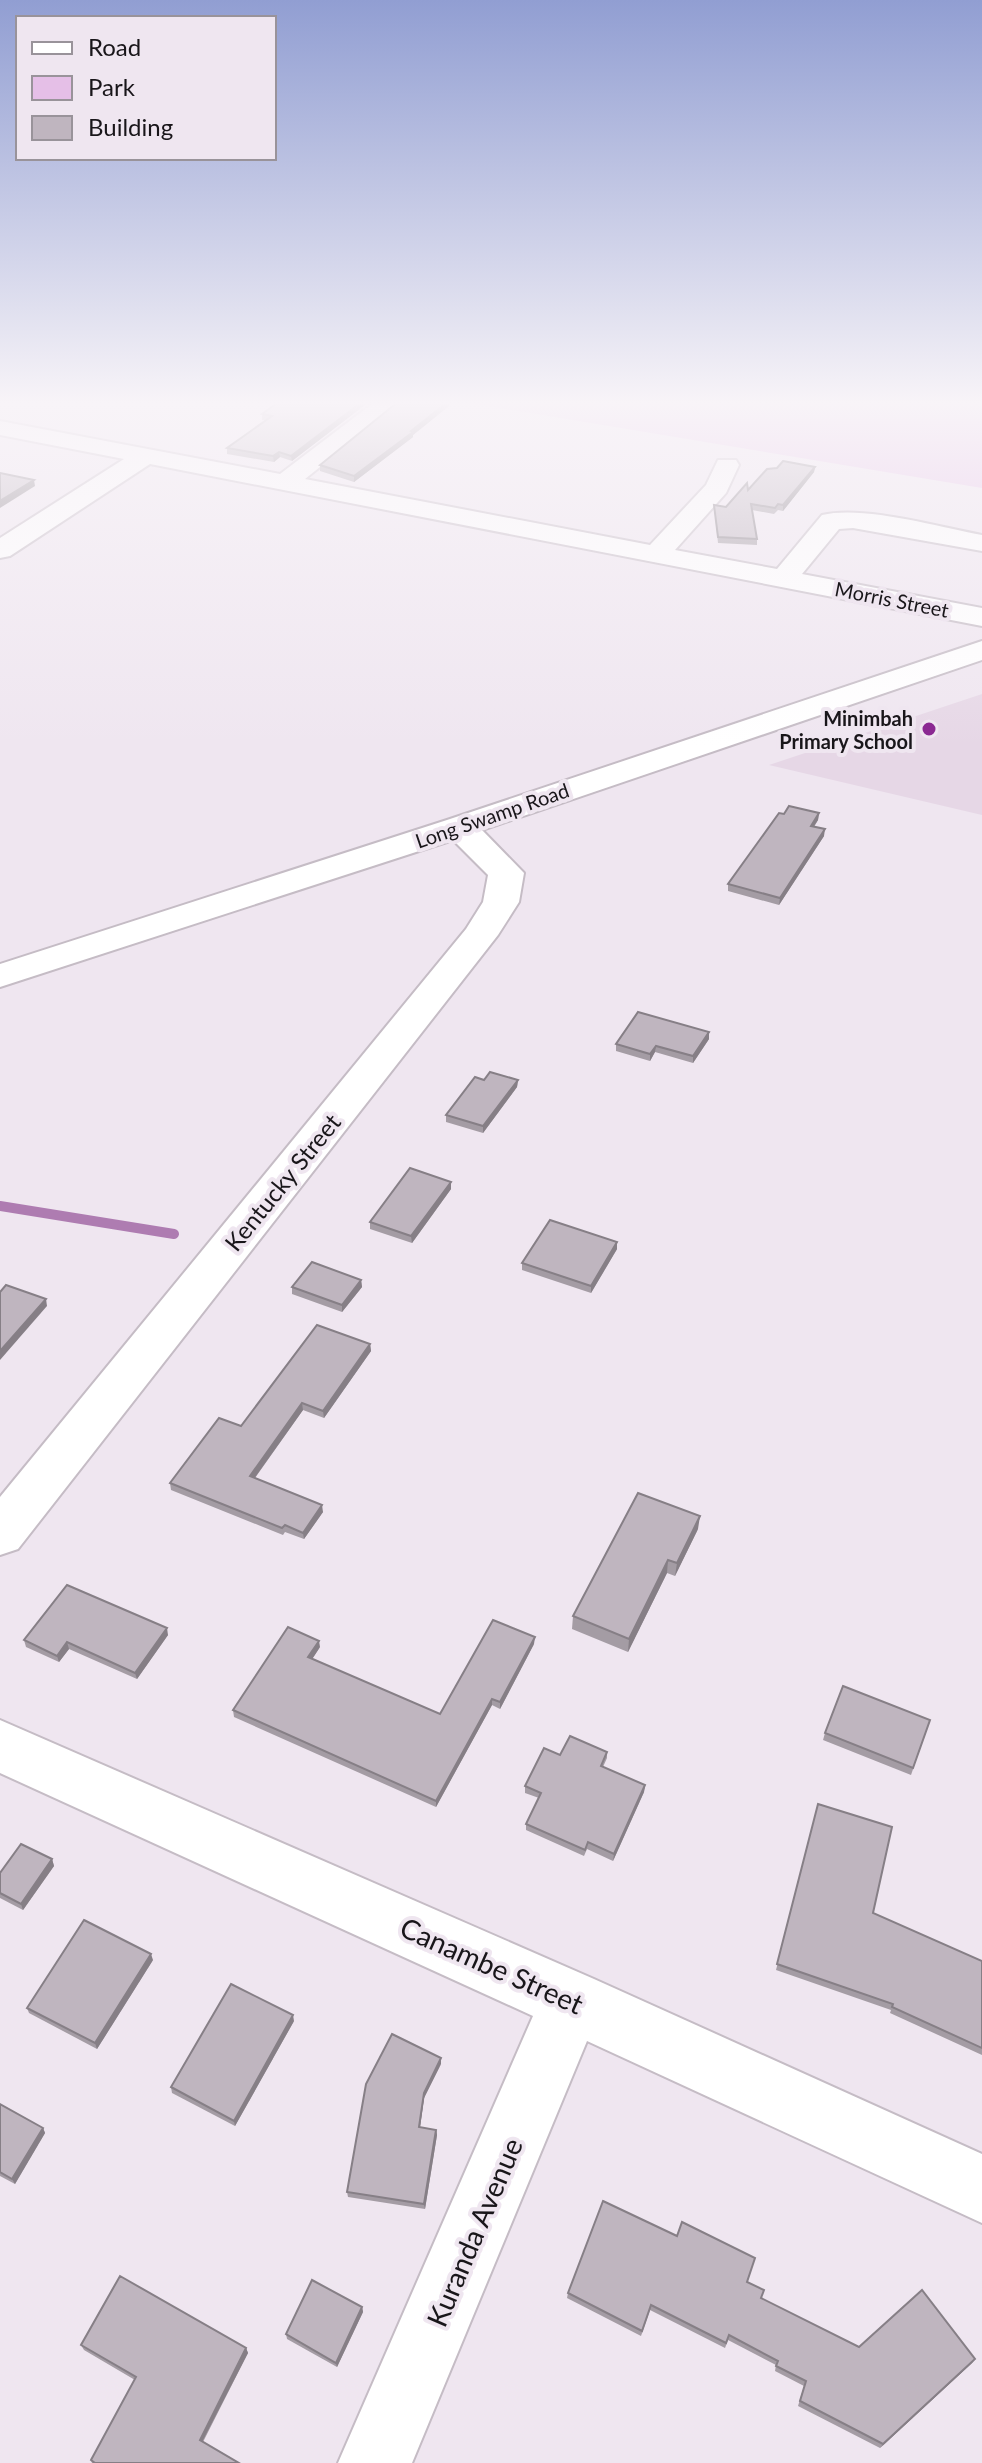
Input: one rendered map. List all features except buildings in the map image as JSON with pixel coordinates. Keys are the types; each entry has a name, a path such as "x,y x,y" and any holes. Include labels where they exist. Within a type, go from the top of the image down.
{"street":[{"path":"0,550 53,516"},
{"name":"Morris Street","path":"466,516 982,617"},
{"path":"658,552 691,516"},
{"path":"784,579 824,525 831,521 853,520 982,543"},
{"name":"Long Swamp Road","path":"0,976 459,827 982,650"},
{"name":"Kentucky Street","path":"0,1534 480,935 501,902 506,873 459,827"},
{"name":"Canambe Street","path":"0,1746 572,2001 982,2189"},
{"name":"Kuranda Avenue","path":"375,2463 572,2001"}],"shaded area":[{"name":"Minimbah Primary School","path":"982,694 982,815 769,765"}],"waterway":[{"path":"0,1206 174,1234"}],"place":[{"name":"Minimbah Primary School","path":"929,729"}]}
